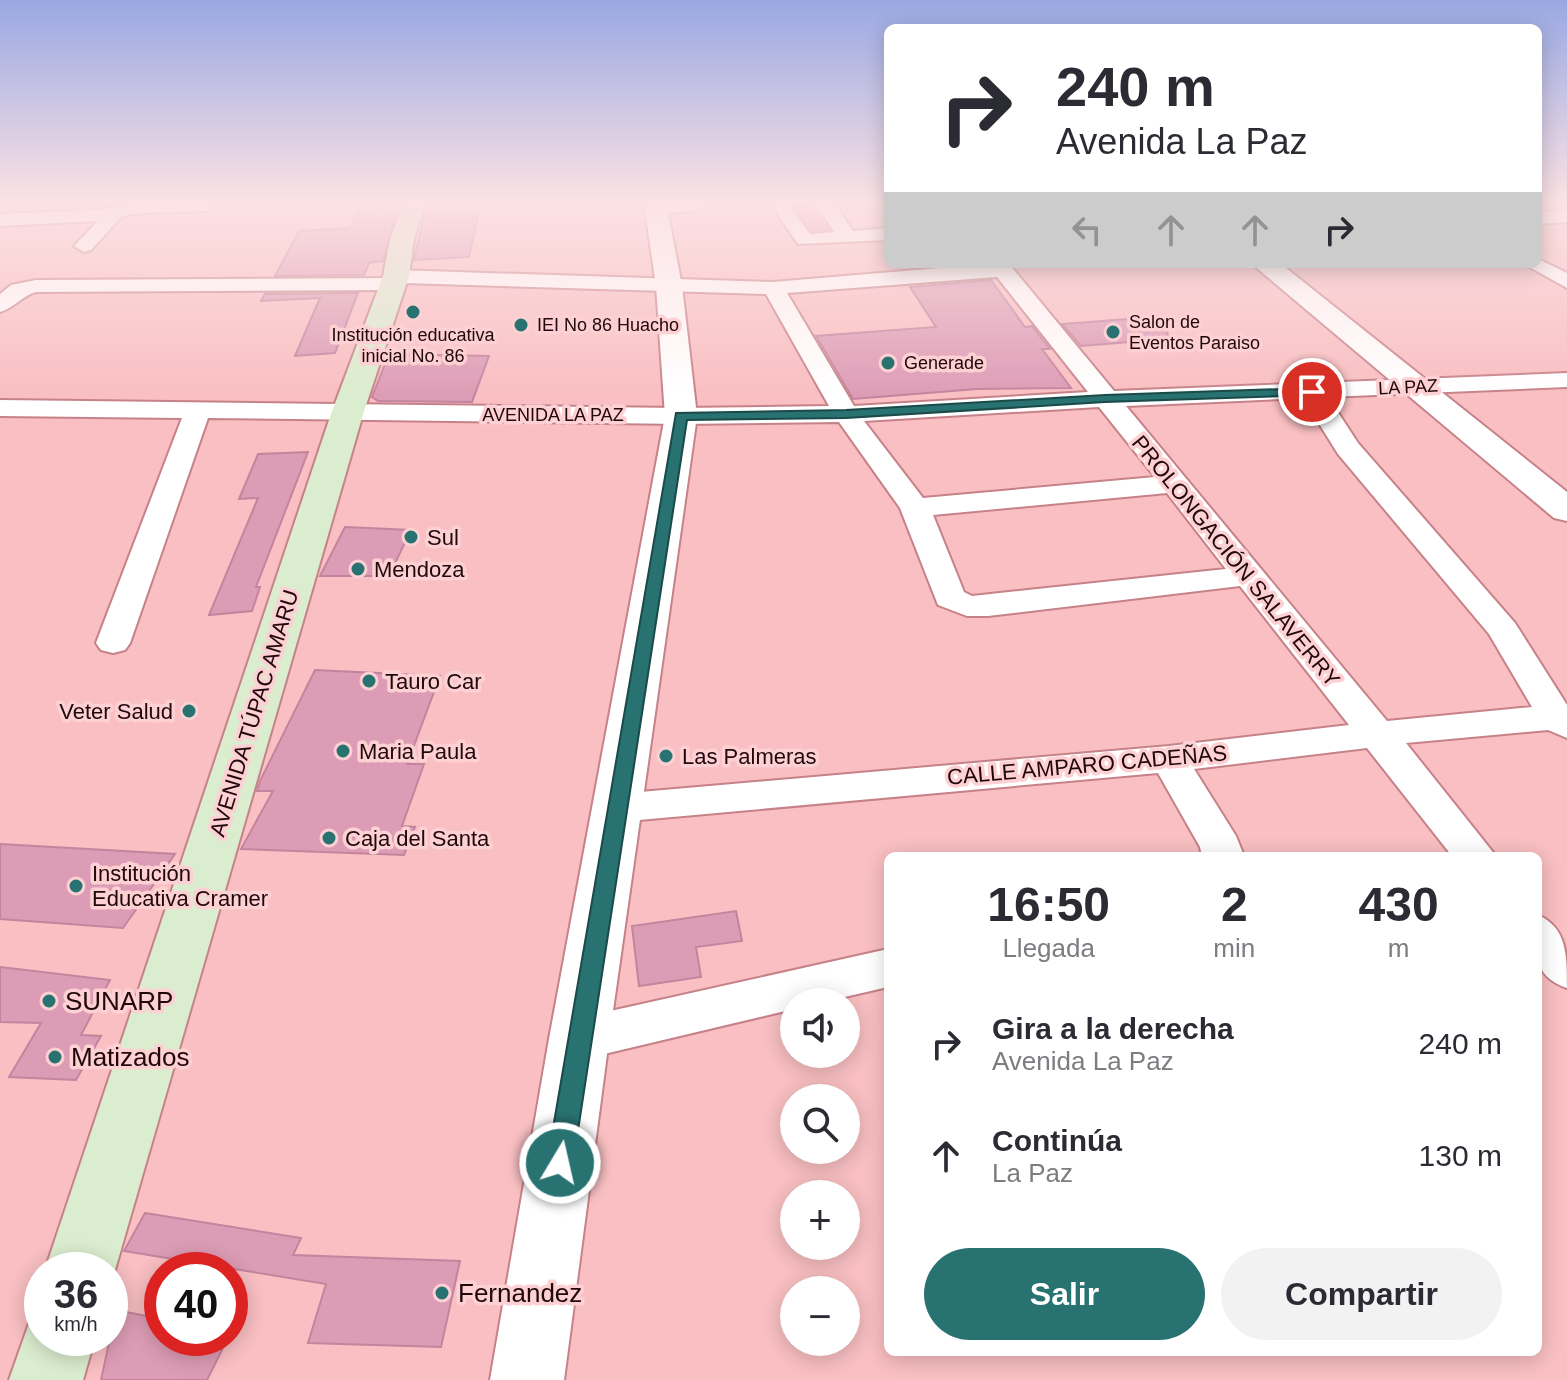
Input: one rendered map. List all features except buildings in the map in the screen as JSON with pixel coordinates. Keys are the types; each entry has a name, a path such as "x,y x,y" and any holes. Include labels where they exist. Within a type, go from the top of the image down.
{"main road":[{"name":"AVENIDA TÚPAC AMARU","path":"86,1252 347,414 397,267"},
{"path":"46,1380 53,1356"}],"street":[{"path":"527,1380 579,1039 681,416 666,267"},
{"path":"0,305 19,290 36,286 395,280 773,288 989,268"},
{"name":"PROLONGACIÓN SALAVERRY","path":"1001,268 1246,576 1472,852"},
{"path":"1270,268 1567,494"},
{"path":"1285,268 1567,510"},
{"path":"1541,268 1567,282"},
{"path":"773,288 846,414 915,508 950,598 967,606 988,606 1246,576"},
{"name":"LA PAZ","path":"1105,399 1567,380"},
{"path":"1312,392 1348,448 1503,630 1561,722"},
{"name":"AVENIDA LA PAZ","path":"0,408 681,416 846,414 1105,399"},
{"path":"113,643 198,410"},
{"path":"915,508 1174,484"},
{"name":"CALLE AMPARO CADEÑAS","path":"617,808 1169,759 1376,734 1561,722"},
{"path":"1169,759 1222,852"},
{"path":"1542,938 1567,969"},
{"path":"579,1039 884,969"}],"place":[{"name":"Institución educativa inicial No. 86","path":"413,312"},
{"name":"IEI No 86 Huacho","path":"521,325"},
{"name":"Salon de Eventos Paraiso","path":"1113,332"},
{"name":"Generade","path":"888,363"},
{"name":"Sul","path":"411,537"},
{"name":"Mendoza","path":"358,569"},
{"name":"Tauro Car","path":"369,681"},
{"name":"Veter Salud","path":"189,711"},
{"name":"Maria Paula","path":"343,751"},
{"name":"Las Palmeras","path":"666,756"},
{"name":"Caja del Santa","path":"329,838"},
{"name":"Institución Educativa Cramer","path":"76,886"},
{"name":"SUNARP","path":"49,1001"},
{"name":"Matizados","path":"55,1057"},
{"name":"Fernandez","path":"442,1293"}],"route":[{"path":"560,1163 681,416 846,414 1105,399 1312,392"}]}
